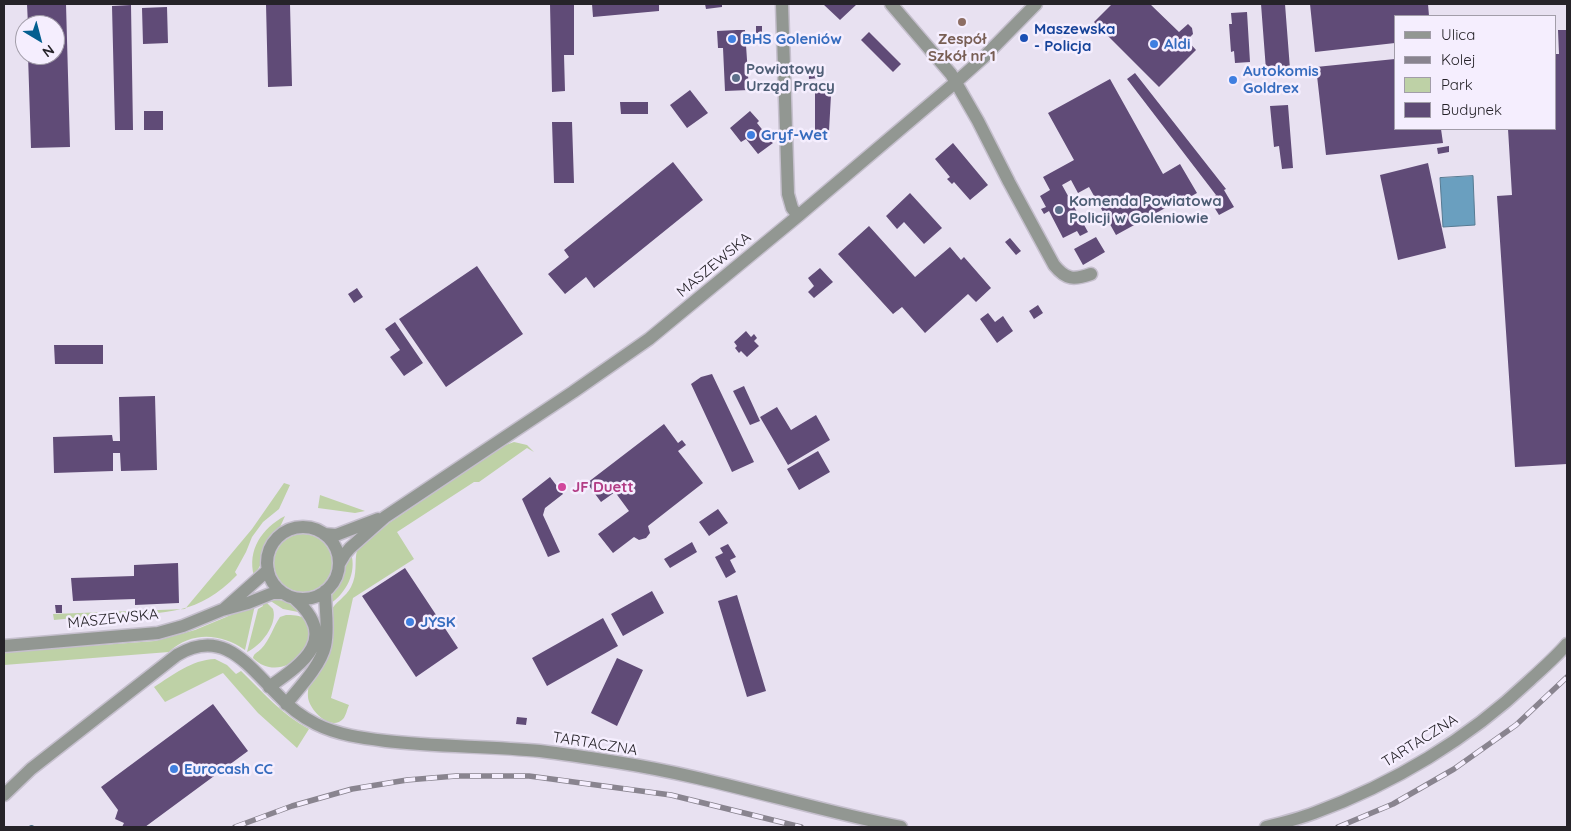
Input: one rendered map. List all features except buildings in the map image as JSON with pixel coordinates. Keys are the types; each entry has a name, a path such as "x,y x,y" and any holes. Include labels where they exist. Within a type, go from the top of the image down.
{"street":[{"path":"782,4 788,194 792,208 798,216"},
{"path":"891,4 956,82 1054,265 1068,277 1078,279 1091,274"},
{"name":"MASZEWSKA","path":"339,564 350,548 385,517 624,357 673,320 956,82 983,58 1036,4"},
{"name":"MASZEWSKA","path":"324,534 336,535 385,517"},
{"path":"269,687 299,666 307,657 313,646 314,628 310,616 272,580 267,562 272,545 284,533 300,527 316,530 324,534 337,550 339,564 335,579 325,591 314,597 301,599 288,595"},
{"name":"MASZEWSKA","path":"222,610 268,570"},
{"path":"286,704 316,665 323,652 326,636 325,591"},
{"name":"MASZEWSKA","path":"4,646 158,633 192,623 222,610 248,603 273,593 288,595"},
{"name":"TARTACZNA","path":"1266,827 1313,814 1410,770 1460,737 1507,702 1560,653 1567,644"},
{"name":"TARTACZNA","path":"4,795 31,769 177,656 191,648 208,645 227,649 238,656 286,704 316,724 332,731 355,737 417,744 540,751 619,763 717,783 901,827"}],"green space":[{"path":"514,442 527,445 534,452 527,448 479,482 474,482 397,532 414,559 353,598 331,698 349,705 344,718 338,722 333,723 321,718 309,702 309,683 331,611 349,591 353,582 357,550 389,523 503,446"},
{"path":"284,483 290,485 279,509 263,522 252,537 235,572 237,575 209,598 186,607 252,529"},
{"path":"320,495 365,511 355,513 318,508"},
{"path":"285,516 280,527 266,546 261,564 254,576 253,557 258,541 269,527"},
{"path":"303,534 314,536 327,547 332,563 330,574 319,587 303,592 292,590 279,579 274,563 276,552 287,539"},
{"path":"351,553 352,568 349,582 341,594 330,604 346,562"},
{"path":"269,600 290,602 303,613 283,609"},
{"path":"265,601 273,609 274,615 271,628 258,645 247,652 258,609 263,606 262,602"},
{"path":"255,605 245,650 226,640 206,637 187,640 169,652 4,665 4,652 155,641 195,630"},
{"path":"181,609 150,614 54,620 53,614"},
{"path":"286,615 299,616 307,621 308,640 305,649 291,663 281,667 262,665 253,656 267,642 280,617"},
{"path":"215,659 227,665 236,674 241,671 281,710 309,729 297,748 258,713 223,673 165,702 154,687 190,665"}],"water":[{"path":"1473,176 1475,225 1443,227 1440,178"}],"railway":[{"path":"1338,827 1393,804 1454,769 1516,725 1567,677"},
{"path":"235,827 292,806 352,789 407,780 456,776 529,776 671,795 801,827"}],"place":[{"name":"Zespół Szkół nr 1","path":"962,22"},
{"name":"Maszewska - Policja","path":"1024,38"},
{"name":"BHS Goleniów","path":"732,39"},
{"name":"Aldi","path":"1154,44"},
{"name":"Powiatowy Urząd Pracy","path":"736,78"},
{"name":"Autokomis Goldrex","path":"1233,80"},
{"name":"Gryf-Wet","path":"751,135"},
{"name":"Komenda Powiatowa Policji w Goleniowie","path":"1059,210"},
{"name":"JF Duett","path":"562,487"},
{"name":"JYSK","path":"410,622"},
{"name":"Eurocash CC","path":"174,769"}]}
